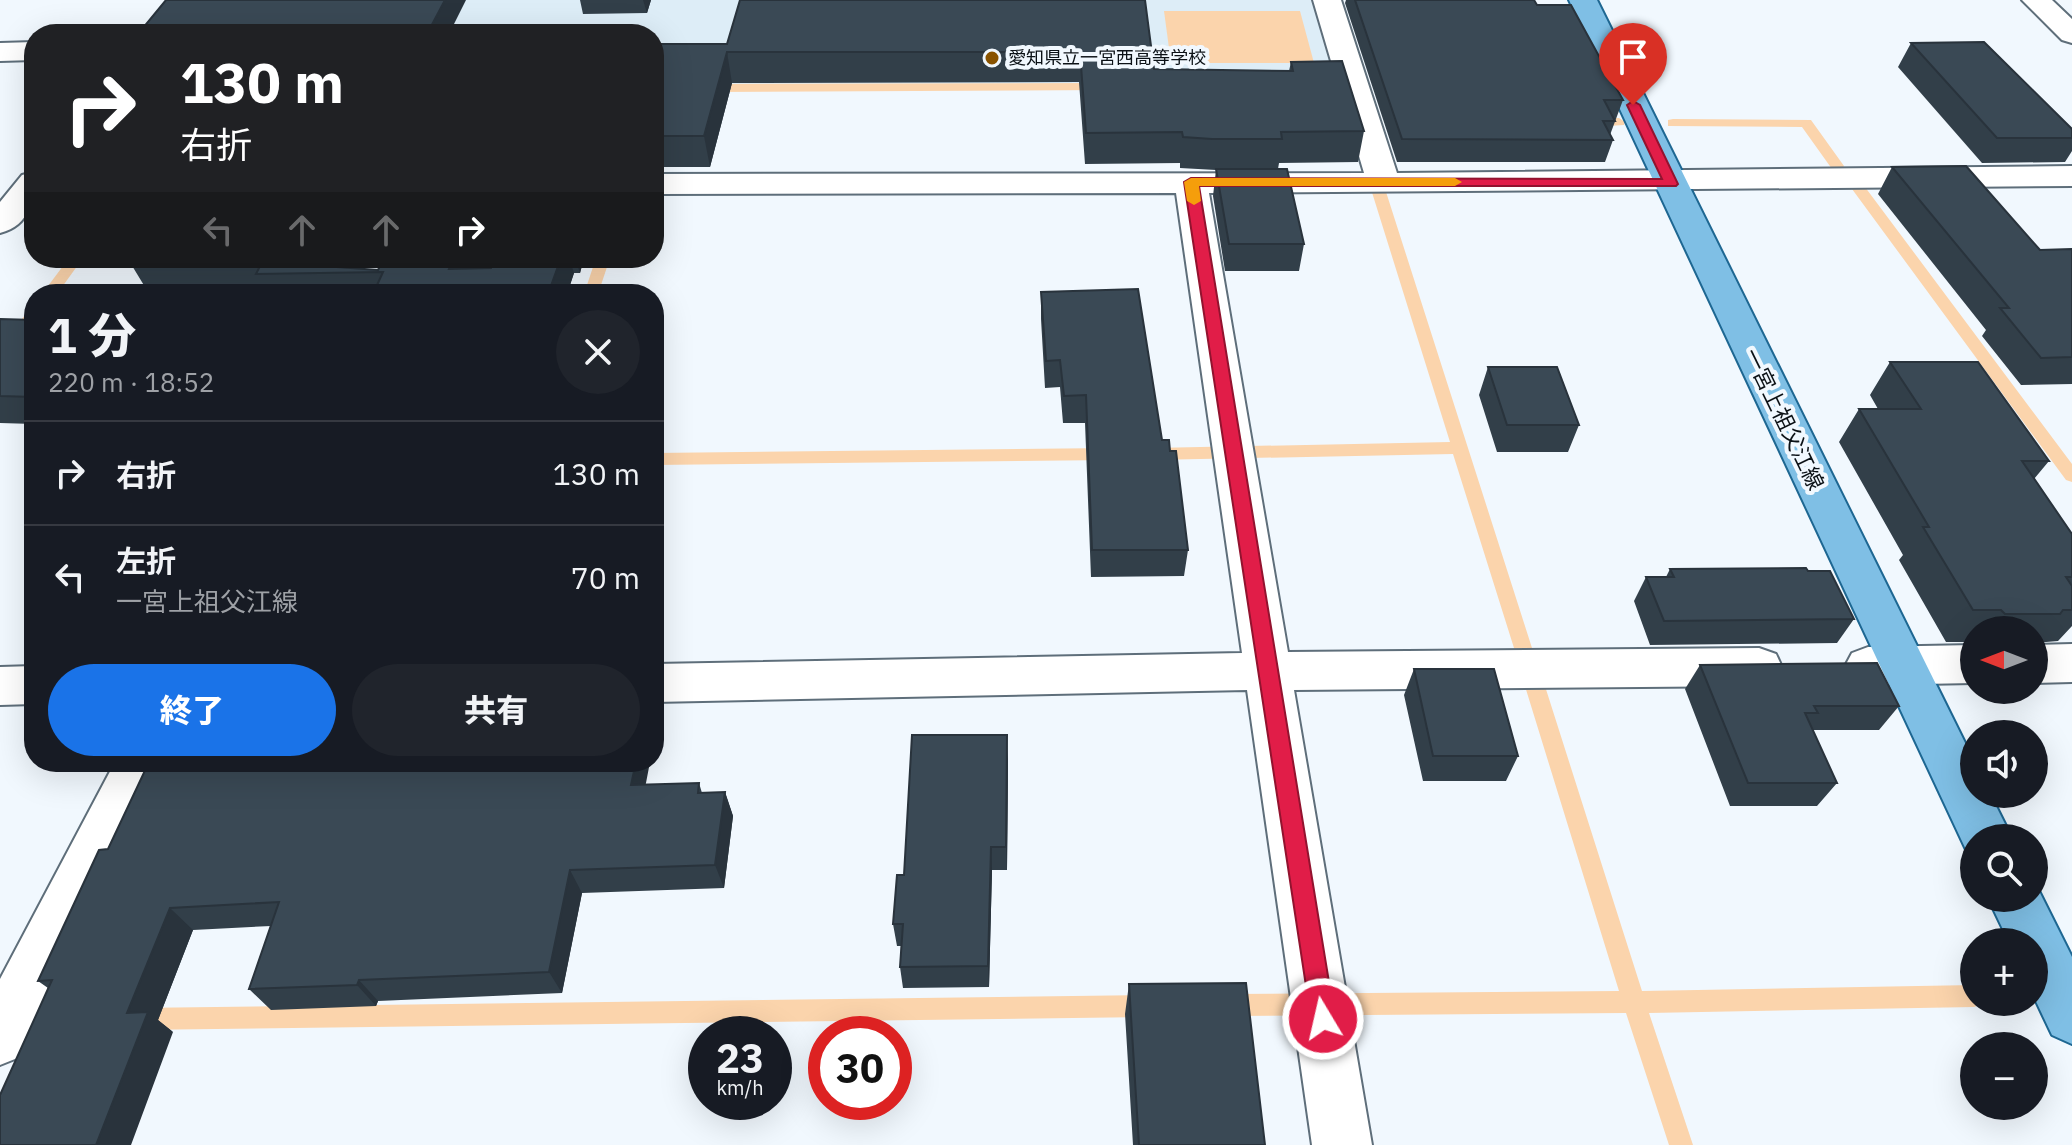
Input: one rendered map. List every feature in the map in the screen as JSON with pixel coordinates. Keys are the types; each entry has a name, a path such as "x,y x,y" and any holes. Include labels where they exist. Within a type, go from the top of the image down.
{"main road":[{"name":"一宮上祖父江線","path":"1583,0 1979,824"},
{"path":"2022,912 2072,1016"}],"street":[{"path":"1327,0 1383,181"},
{"path":"2036,0 2072,34"},
{"path":"0,52 24,51"},
{"path":"664,184 1383,181 1671,184 2072,176"},
{"path":"1191,182 1342,1145"},
{"path":"0,223 24,188"},
{"path":"2048,664 2072,663"},
{"path":"664,683 1270,671 1960,664"},
{"path":"0,686 24,685"},
{"path":"0,1037 135,772"}],"shaded area":[{"name":"愛知県立一宮西高等学校","path":"186,0 1313,0 1338,82 664,86 664,24 169,24"},
{"path":"1164,11 1300,11 1314,63 1171,63"}],"building":[{"path":"166,0 445,0 432,24 146,24"},
{"path":"740,0 1145,0 1154,69 1293,71 1291,62 1342,61 1364,131 1281,132 1282,139 1183,137 1182,132 1086,133 1080,52 727,52 704,136 664,136 664,44 727,44"},
{"path":"1355,0 1534,0 1537,5 1571,5 1623,100 1604,100 1615,121 1603,121 1613,140 1402,139"},
{"path":"1984,42 2072,129 2072,138 1997,138 1911,43"},
{"path":"1966,166 2040,250 2072,249 2072,357 2041,358 2000,308 2009,308 1892,167"},
{"path":"1216,169 1287,169 1304,244 1229,244"},
{"path":"259,268 557,268 552,284 378,284 383,272 256,274"},
{"path":"1138,289 1162,440 1169,440 1170,451 1176,451 1188,550 1092,550 1086,395 1064,396 1060,360 1046,361 1041,292"},
{"path":"0,319 24,320 24,397 0,396"},
{"path":"1890,362 1978,362 2049,461 2022,461 2072,534 2072,577 2066,577 2072,586 2072,610 2063,610 2060,614 2005,614 2001,610 1973,610 1923,527 1929,527 1859,409 1921,409"},
{"path":"1488,367 1557,367 1579,425 1507,425"},
{"path":"1806,568 1808,571 1830,571 1854,619 1664,621 1646,577 1674,577 1670,569"},
{"path":"1877,663 1899,706 1814,706 1818,713 1805,713 1837,783 1748,783 1700,665"},
{"path":"1414,669 1494,669 1518,756 1433,756"},
{"path":"912,735 1007,735 1006,847 991,847 988,966 900,967 903,924 893,924 897,875 904,875"},
{"path":"144,772 634,772 631,785 699,783 698,793 725,792 715,865 570,870 549,972 359,980 357,985 249,989 279,902 170,908 127,1013 148,1012 96,1145 0,1145 0,1095 52,980 38,981 99,850 108,849"},
{"path":"1246,983 1265,1145 1139,1145 1129,984"}],"waterway":[{"path":"710,88 1104,87"},
{"path":"1590,123 1619,122"},
{"path":"1673,123 1806,123 1837,166"},
{"path":"1372,170 1460,448"},
{"path":"1857,186 2072,476"},
{"path":"56,284 68,268"},
{"path":"594,284 600,268"},
{"path":"0,358 24,326"},
{"path":"1153,454 1460,448"},
{"path":"1460,448 1523,648"},
{"path":"664,459 1111,454"},
{"path":"1534,683 1634,1002"},
{"path":"1634,1002 1960,996"},
{"path":"1227,1005 1634,1002"},
{"path":"1634,1002 1681,1145"},
{"path":"135,1019 1149,1006"}],"slow traffic":[{"path":"1194,201 1191,182 1455,182"}],"place":[{"name":"愛知県立一宮西高等学校","path":"992,58"}],"route":[{"path":"1323,1019 1191,182 1671,184 1633,105"}]}
